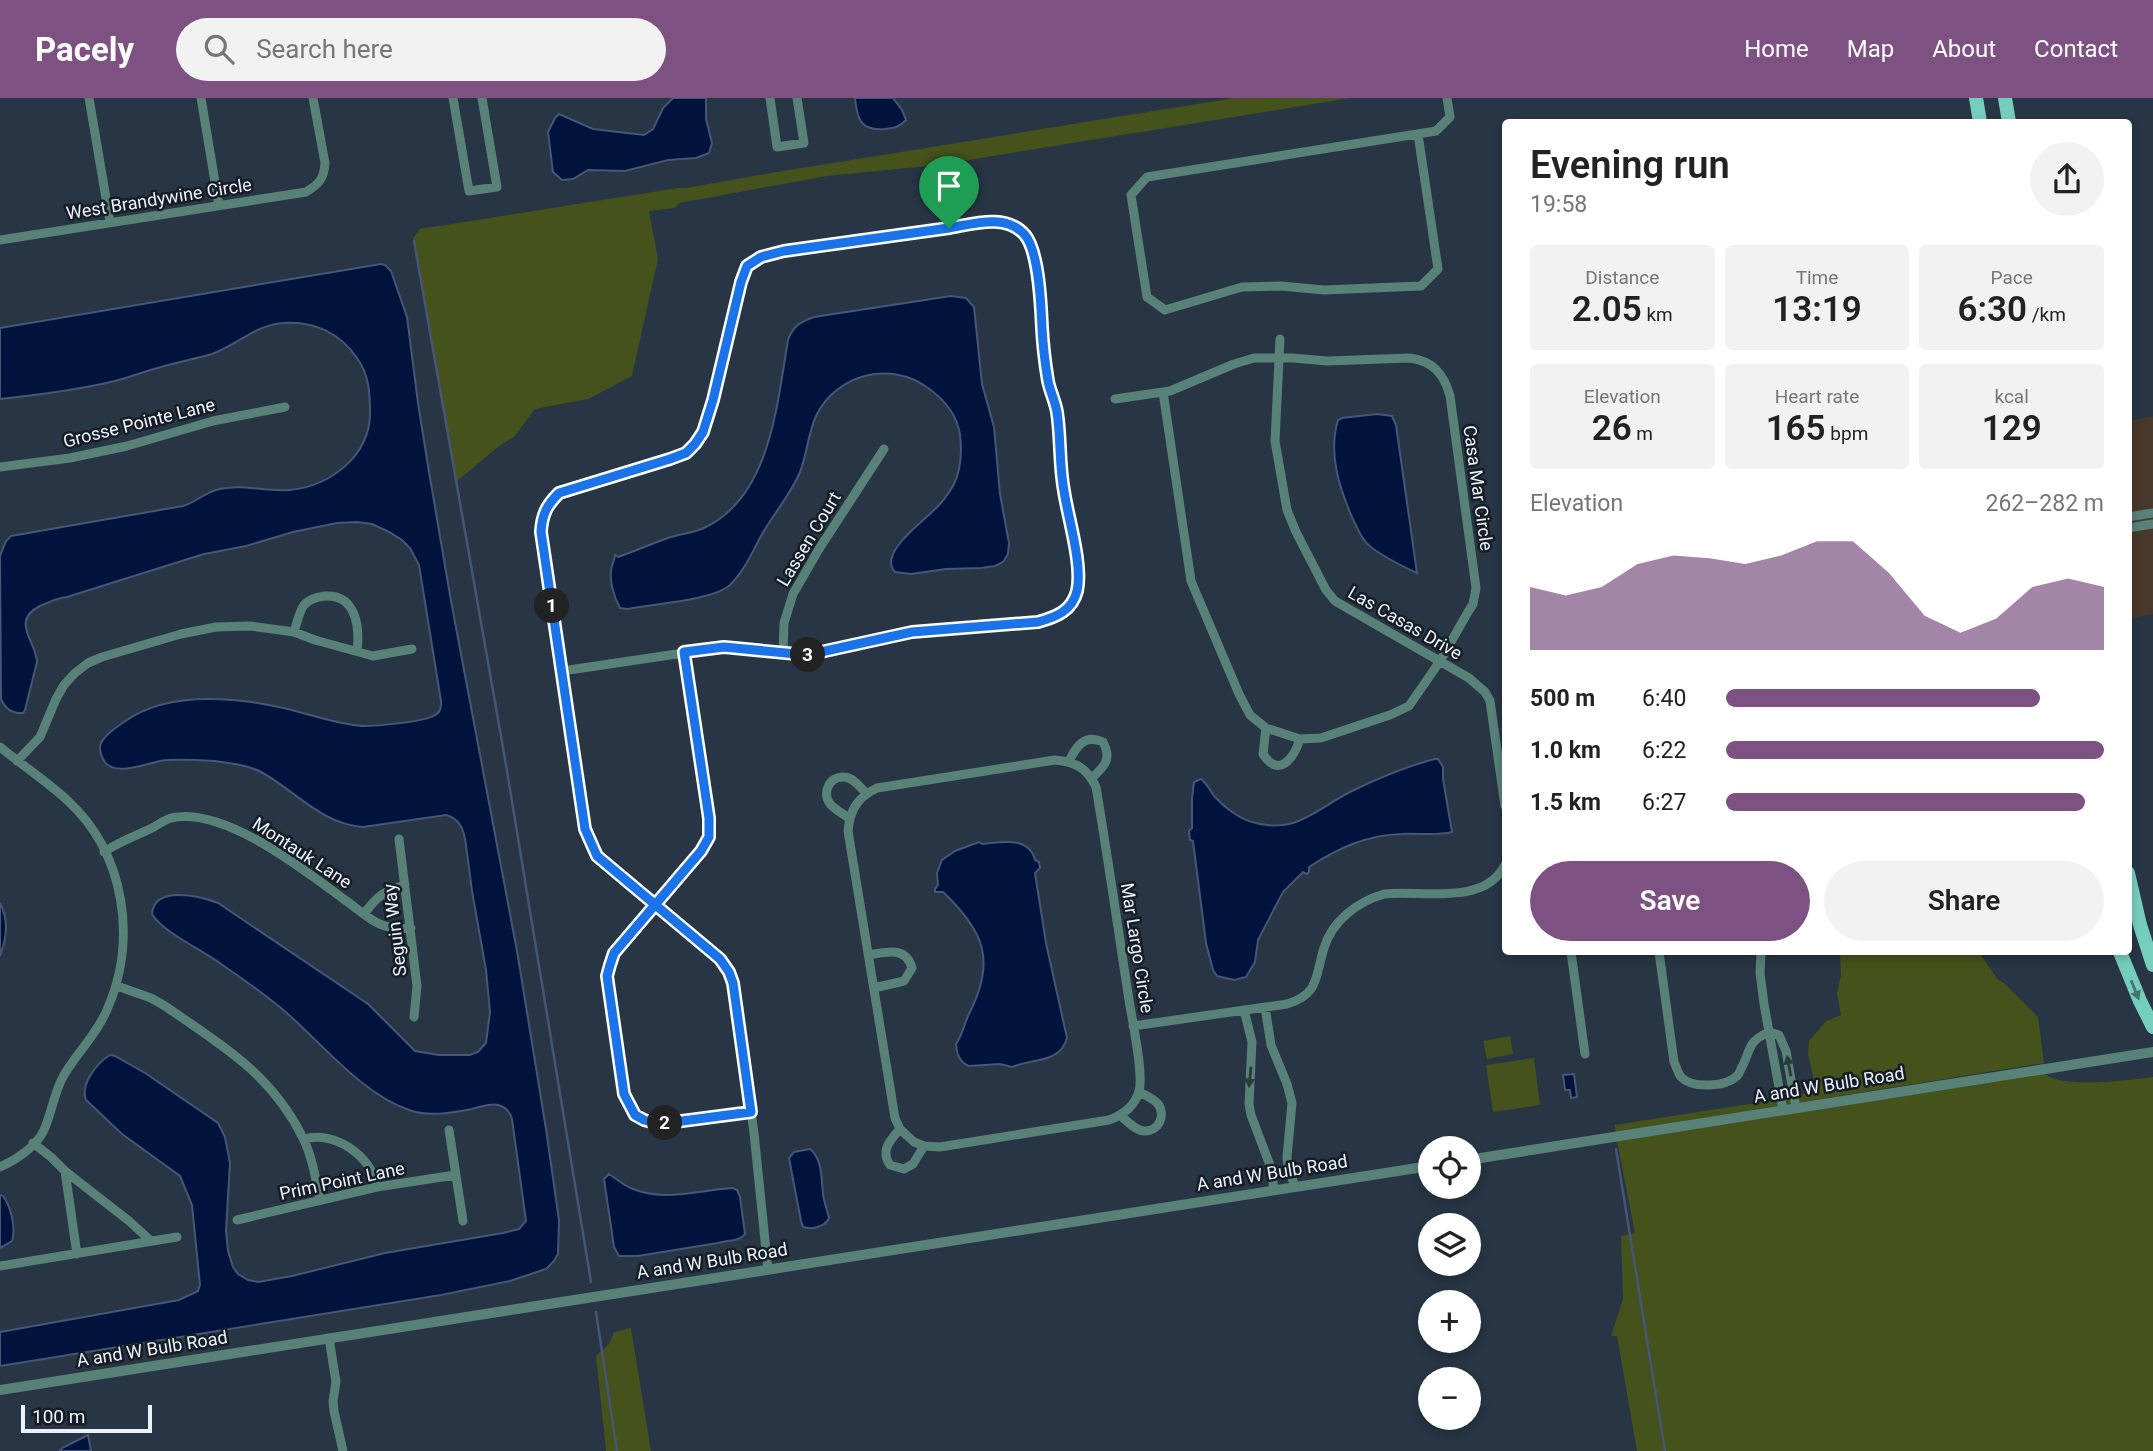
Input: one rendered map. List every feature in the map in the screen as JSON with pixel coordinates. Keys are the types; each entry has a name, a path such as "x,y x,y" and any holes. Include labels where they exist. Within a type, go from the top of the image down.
{"main road":[{"path":"1976,98 1980,119"},
{"path":"2005,98 2008,119"},
{"path":"2132,890 2153,965"},
{"path":"2121,955 2153,1027"}],"street":[{"path":"89,98 110,222"},
{"path":"201,98 219,206"},
{"name":"West Brandywine Circle","path":"0,240 306,192 321,183 325,163 313,98"},
{"path":"453,98 469,191 497,187 482,98"},
{"path":"770,98 777,147 804,143 797,98"},
{"path":"1418,134 1438,269 1421,286 1324,290 1281,286 1242,287 1165,310 1147,297 1131,195 1147,177 1436,131 1450,117 1447,98"},
{"path":"562,671 724,647 807,655 912,632 1038,622 1057,617 1071,605 1077,590 1078,572 1060,468 1056,408 1043,345 1041,296 1032,247 1025,235 1008,223 994,221 784,251 761,257 747,266 741,282 711,410 703,432 695,444 686,453 670,459 559,493 542,516 541,532 585,829 592,847 597,856 720,959 733,983 751,1112 768,1270"},
{"name":"Las Casas Drive","path":"1280,339 1275,441 1287,510 1296,532 1326,590 1341,605 1440,661 1485,692 1490,701 1502,785"},
{"name":"Casa Mar Circle","path":"1115,399 1180,388 1246,360 1409,358 1430,364 1444,377 1450,396 1475,588 1472,604 1416,699 1400,711 1321,738 1300,739 1266,729"},
{"path":"1163,392 1191,581 1244,705 1256,723 1266,729 1263,754 1274,765 1288,762 1300,739"},
{"name":"Grosse Pointe Lane","path":"0,467 70,458 127,446 213,421 285,407"},
{"name":"Lassen Court","path":"783,654 784,623 793,594 884,449"},
{"path":"2132,516 2153,513"},
{"path":"2132,527 2153,524"},
{"path":"294,632 304,605 315,598 329,596 345,601 351,608 358,624 357,650"},
{"path":"18,761 40,737 55,699 64,685 88,663 181,634 216,627 250,626 294,632 378,656 412,649"},
{"path":"684,652 709,818 709,837 701,851 614,953 607,976 624,1094 635,1115 659,1124 751,1112"},
{"path":"1069,761 1075,748 1083,740 1094,738 1103,742 1108,752 1106,761 1092,778 1078,765 1055,760 877,788 858,800 849,818 848,831 895,1118 900,1129 914,1142 924,1146 954,1145 1110,1121 1130,1108 1139,1092 1157,1102 1162,1112 1161,1121 1154,1129 1143,1131 1121,1116"},
{"path":"0,747 68,800 89,826 116,878 123,910 122,958 117,986 102,1020 60,1083 43,1132 13,1161 0,1167"},
{"path":"849,818 829,803 827,787 833,779 843,776 853,780 866,793"},
{"name":"Mar Largo Circle","path":"1092,778 1096,787 1133,1026 1139,1092"},
{"name":"Montauk Lane","path":"104,852 118,842 169,818 203,818 220,822 248,835 318,880 381,926 394,930 411,928"},
{"name":"Seguin Way","path":"399,839 417,986 414,1017"},
{"path":"1133,1026 1287,1004 1305,996 1313,988 1318,978 1324,947 1333,930 1347,914 1363,902 1395,893 1471,892 1491,882 1502,872"},
{"path":"364,914 385,891 405,885"},
{"path":"869,955 901,952 906,955 912,968 904,981 874,988"},
{"path":"1570,955 1585,1054"},
{"path":"1659,955 1674,1062 1681,1077 1696,1085 1729,1080 1738,1075 1755,1038 1769,1032 1779,1035 1786,1051 1796,1108"},
{"path":"1761,955 1760,973 1783,1110"},
{"path":"117,986 165,1006 245,1063 272,1090 304,1139 320,1200"},
{"path":"1265,1007 1271,1045 1292,1103 1287,1157 1295,1187"},
{"path":"1244,1010 1252,1042 1249,1104 1271,1168 1274,1190"},
{"name":"A and W Bulb Road","path":"1481,1158 2153,1052"},
{"path":"900,1129 885,1149 886,1160 890,1165 904,1169 913,1164 924,1146"},
{"path":"449,1130 463,1221"},
{"path":"304,1139 326,1137 349,1148 372,1170 377,1187"},
{"path":"33,1143 151,1241"},
{"name":"A and W Bulb Road","path":"0,1390 1418,1168"},
{"path":"65,1171 78,1254"},
{"name":"Prim Point Lane","path":"237,1220 377,1187 455,1175"},
{"path":"0,1266 177,1237"},
{"path":"329,1338 336,1382 334,1412 343,1451"}],"shaded area":[{"path":"2153,416 2153,614 2132,618 2132,420"}],"green space":[{"path":"1234,98 1351,98 938,165 827,176 649,211 658,259 632,376 588,399 535,409 514,437 456,482 413,238 420,229"},
{"path":"1840,955 1981,955 1998,980 2038,1017 2044,1063 1616,1132 1614,1125 1794,1097 1816,1090 1808,1054 1809,1041 1826,1021 1841,1015 1837,993 1841,976"},
{"path":"1510,1036 1513,1054 1487,1059 1483,1041"},
{"path":"1534,1058 1540,1105 1493,1112 1486,1065"},
{"path":"2045,1074 2054,1079 2081,1082 2153,1077 2153,1451 1637,1451 1617,1336 1611,1336 1623,1299 1621,1236 1635,1233 1617,1141"},
{"path":"631,1328 651,1451 606,1451 596,1356 609,1344 614,1332"}],"water":[{"path":"673,98 706,98 706,119 712,143 709,153 696,158 668,160 625,171 588,170 573,179 562,180 553,172 548,132 559,114 593,129 644,135 653,129 663,108"},
{"path":"855,98 893,98 906,120 894,128 877,129 865,126 859,118"},
{"path":"381,264 391,271 407,317 418,403 451,601 517,951 546,1129 559,1220 558,1254 546,1269 510,1281 441,1295 0,1366 0,1332 179,1300 198,1291 200,1285 192,1205 180,1176 122,1134 86,1100 85,1087 91,1074 110,1055 145,1073 218,1123 225,1137 230,1163 226,1230 228,1251 233,1267 248,1280 258,1282 292,1276 385,1253 503,1233 519,1229 526,1221 512,1119 505,1108 492,1104 432,1114 416,1112 392,1103 360,1081 273,1001 173,934 152,914 155,905 169,896 190,896 218,903 368,1004 415,1051 439,1055 470,1055 478,1052 486,1043 490,1012 465,840 458,823 446,815 363,827 348,825 321,813 274,780 250,768 215,761 167,760 123,769 108,765 100,751 105,737 136,715 162,705 190,700 238,700 362,726 411,722 437,714 441,701 419,565 410,548 402,540 372,524 337,523 204,554 53,600 31,612 27,618 27,632 37,662 25,710 23,713 12,711 1,699 0,556 11,536 183,506 212,491 225,488 290,490 305,487 333,475 355,455 363,443 370,413 366,377 357,358 334,335 306,324 274,324 212,354 115,381 0,399 0,328"},
{"path":"951,296 966,298 974,307 982,384 994,427 1000,494 1009,543 1008,554 1003,562 981,568 911,574 895,572 891,565 896,548 939,506 953,486 959,468 961,441 953,414 934,393 913,379 882,373 850,381 825,402 813,423 796,481 744,568 730,585 697,598 620,608 611,582 615,555 618,557 704,528 726,514 744,494 757,472 767,446 780,392 788,340 798,325 814,317"},
{"path":"1377,414 1392,416 1396,425 1417,573 1369,546 1359,532 1339,482 1334,445 1338,420"},
{"path":"1438,759 1443,767 1452,832 1377,837 1342,848 1320,860 1283,892 1258,940 1255,962 1246,977 1234,980 1217,976 1206,943 1193,841 1190,840 1194,782 1201,779 1222,804 1244,819 1265,825 1280,825 1305,818 1383,777"},
{"path":"979,842 1021,844 1032,852 1035,860 1039,862 1040,868 1035,873 1046,943 1067,1038 1052,1056 1012,1067 1000,1064 969,1066 961,1060 956,1048 977,995 984,963 982,948 969,920 943,892 935,892 935,889 942,860 955,851"},
{"path":"0,903 6,929 0,956"},
{"path":"1574,1074 1577,1097 1571,1098 1570,1090 1565,1090 1563,1075"},
{"path":"810,1149 819,1164 829,1218 821,1226 810,1228 803,1227 801,1221 789,1158 794,1152"},
{"path":"609,1174 630,1188 658,1195 733,1188 740,1197 745,1234 736,1240 638,1256 619,1256 614,1247 604,1179"},
{"path":"0,1195 8,1206 13,1230 12,1241 0,1248"},
{"path":"88,1435 91,1451 60,1451 62,1448"}],"waterway":[{"path":"414,241 505,759 591,1282"},
{"path":"1616,1149 1665,1451"},
{"path":"596,1312 617,1451"}],"route":[{"path":"949,228 784,251 761,257 747,266 711,410 703,432 695,444 686,453 670,459 559,493 542,516 541,532 585,829 592,847 597,856 655,904 720,959 733,983 751,1112 659,1124 644,1120 635,1115 624,1094 607,976 614,953 655,904 701,851 709,837 709,818 684,652 724,647 807,655 912,632 1038,622 1057,617 1071,605 1077,590 1078,572 1060,468 1056,408 1043,345 1041,296 1032,247 1025,235 1008,223 994,221 949,228"}]}
